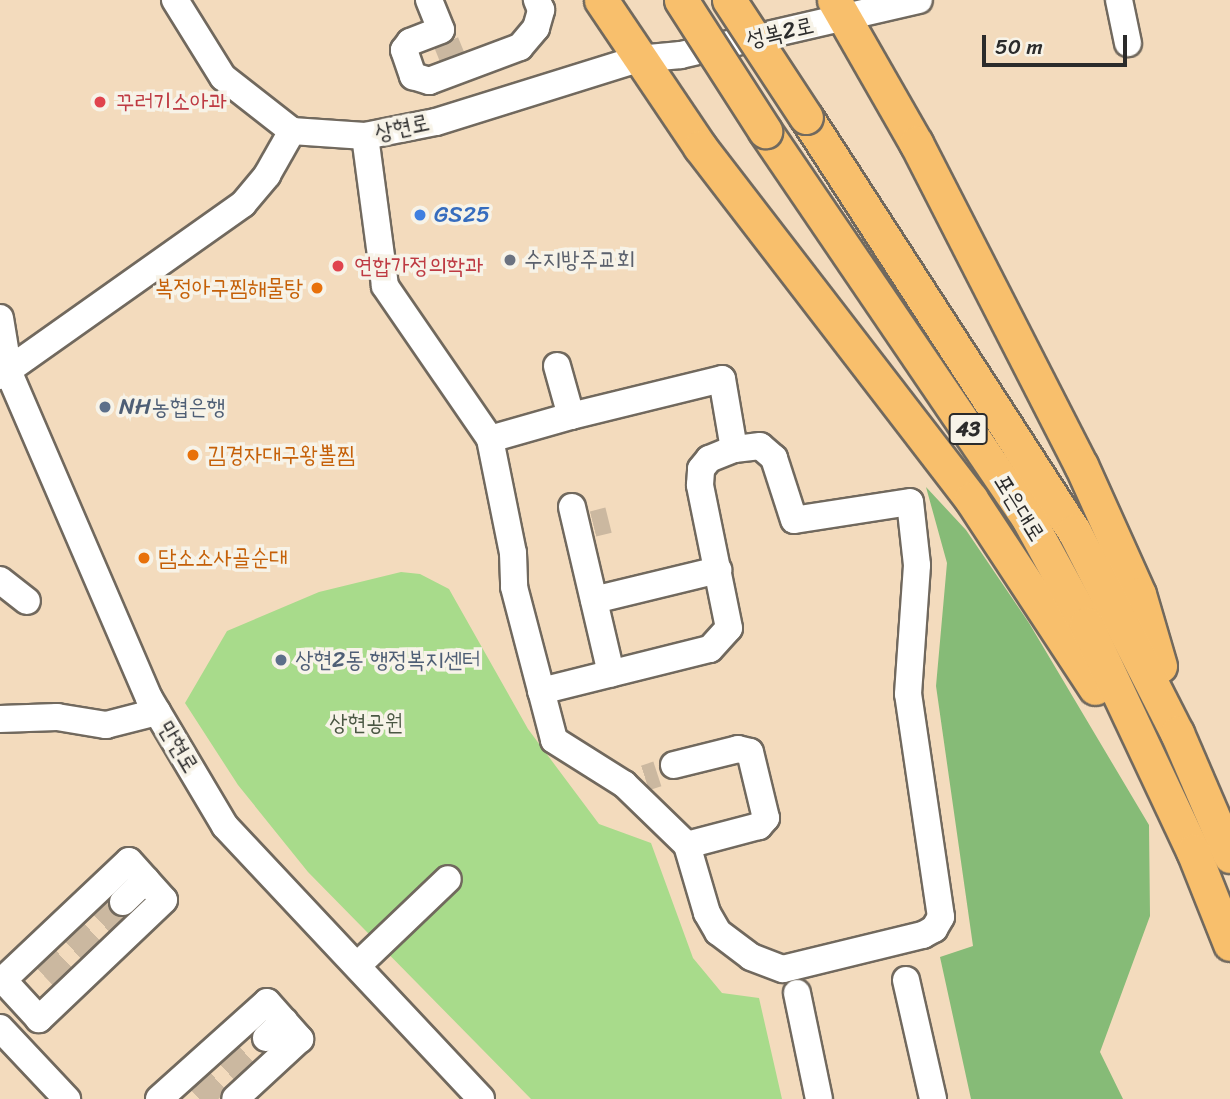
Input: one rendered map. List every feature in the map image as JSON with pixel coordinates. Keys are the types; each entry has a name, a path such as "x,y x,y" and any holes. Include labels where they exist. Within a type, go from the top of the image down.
{"main road":[{"path":"601,0 638,60 700,147 971,499 1093,685 1142,744"},
{"name":"포은대로","path":"681,0 765,131 1029,520 1086,624 1230,944"},
{"name":"포은대로","path":"729,0 1074,531 1177,733 1230,856"},
{"path":"840,9 1081,465 1139,594 1177,733"}],"street":[{"path":"5,375 243,204 267,175 292,131 223,76 175,0"},
{"path":"429,0 443,36 410,42 404,50 409,69 420,80 429,81 520,47 536,28 541,10 537,0"},
{"name":"성복2로","path":"681,55 840,9 919,0"},
{"path":"1119,0 1128,43"},
{"name":"상현로","path":"292,131 365,136 436,122 638,60 681,55"},
{"path":"365,136 385,286 490,439 513,553 514,587 541,691 554,740 635,781 687,845 707,913 718,932 771,967 798,966 923,935 934,929 941,917 908,694 917,565 910,502 794,520 774,458 760,446 734,449 709,459 701,469 729,628 710,649 541,691"},
{"name":"만현로","path":"0,318 5,375 157,712 225,826 481,1099"},
{"path":"557,366 571,416"},
{"path":"490,439 722,379 734,449"},
{"path":"581,520 594,600 611,673"},
{"path":"594,600 718,569"},
{"path":"0,580 27,601"},
{"path":"0,719 57,718 106,725 157,712"},
{"path":"674,765 738,749 750,752 766,818 760,826 687,845"},
{"path":"129,862 164,900 39,1019 1,981 129,862"},
{"path":"358,965 448,879"},
{"path":"123,902 146,880"},
{"path":"906,980 933,1099"},
{"path":"797,993 818,1099"},
{"path":"159,1099 267,1002 275,1029 300,1039 235,1099"},
{"path":"0,1028 67,1099"}],"green space":[{"path":"926,487 966,530 1029,623 1149,825 1150,916 1100,1052 1123,1099 971,1099 940,957 973,946 936,686 947,563"},
{"name":"상현공원","path":"401,572 420,574 449,589 528,729 599,824 651,843 693,958 722,993 759,998 782,1099 531,1099 308,872 238,785 185,703 227,631 319,592"}],"tunnel":[{"path":"446,42 453,59"},
{"path":"593,524 609,520"},
{"path":"645,778 657,774"},
{"path":"44,976 123,902"},
{"path":"199,1099 266,1038"}],"place":[{"name":"꾸러기소아과","path":"100,102"},
{"name":"GS25","path":"420,215"},
{"name":"수지방주교회","path":"510,260"},
{"name":"연합가정의학과","path":"338,266"},
{"name":"복정아구찜해물탕","path":"317,288"},
{"name":"NH농협은행","path":"105,407"},
{"name":"김경자대구왕뽈찜","path":"193,455"},
{"name":"담소소사골순대","path":"144,558"},
{"name":"상현2동 행정복지센터","path":"281,660"}]}
